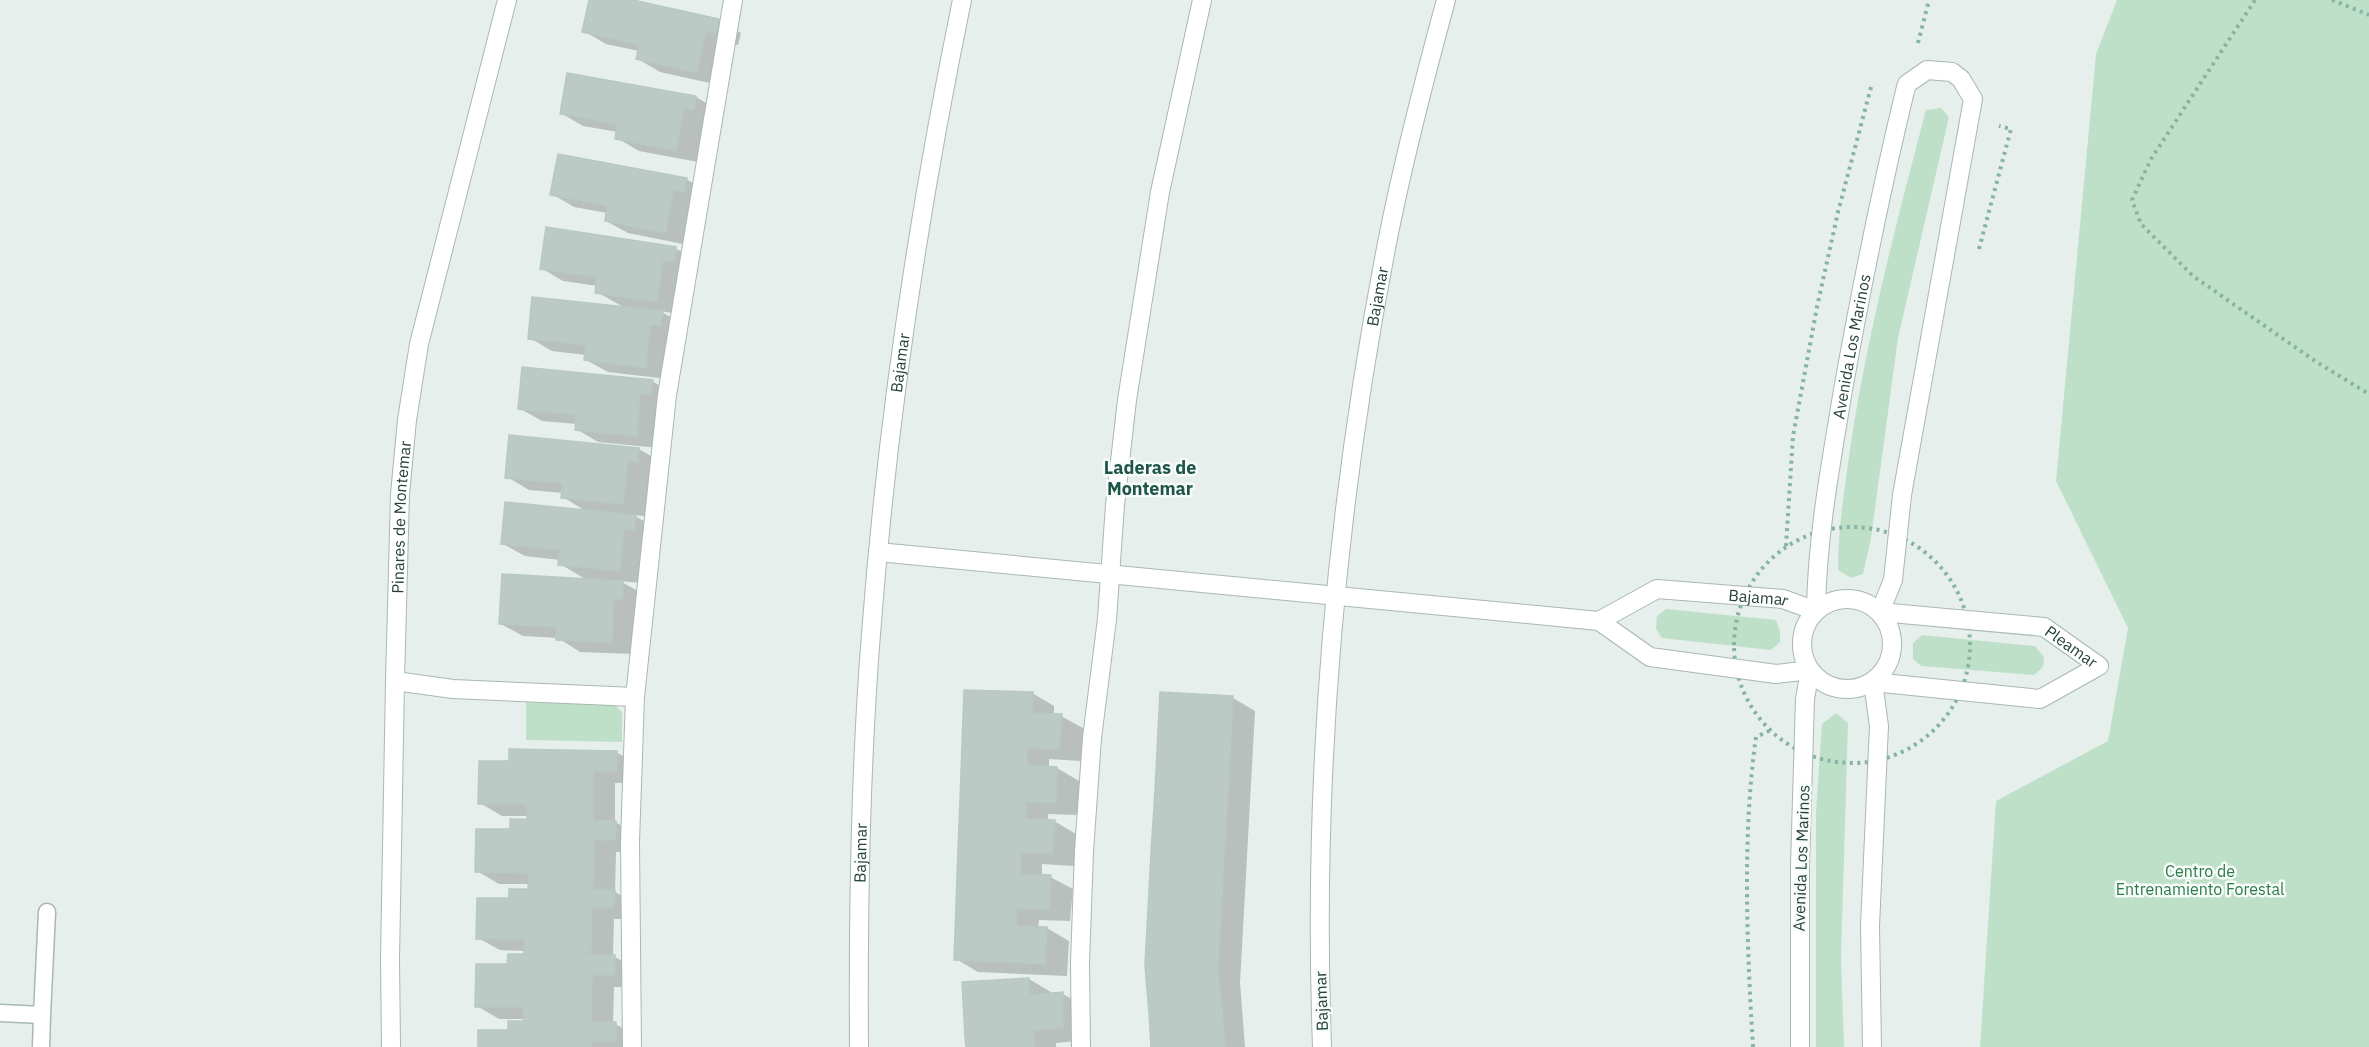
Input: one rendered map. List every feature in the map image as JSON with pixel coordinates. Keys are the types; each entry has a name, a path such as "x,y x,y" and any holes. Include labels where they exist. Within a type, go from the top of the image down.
{"street":[{"name":"Pinares de Montemar","path":"392,1047 390,959 394,681 400,494 407,420 419,344 507,0"},
{"path":"632,1047 630,854 635,697 667,395 734,0"},
{"name":"Bajamar","path":"859,1047 862,781 878,552 909,287 938,119 962,0"},
{"path":"1081,1047 1080,963 1084,851 1092,738 1111,575 1115,505 1127,400 1160,192 1202,0"},
{"name":"Bajamar","path":"1322,1047 1320,835 1335,596 1344,507 1389,231 1420,96 1446,0"},
{"path":"1880,612 1893,580 1902,495 1973,99 1961,79 1952,72 1927,70 1906,88"},
{"name":"Avenida Los Marinos","path":"1816,611 1821,530 1861,288 1882,185 1906,88"},
{"path":"878,552 1599,621 1650,657 1776,674 1810,670"},
{"name":"Bajamar","path":"1599,621 1657,589 1783,599 1816,611"},
{"path":"1841,598 1869,603 1880,612 1888,622 1893,648 1889,662 1873,682 1860,688 1839,688 1820,680 1810,670 1804,658 1802,645 1808,621 1816,611 1841,598"},
{"name":"Pleamar","path":"1873,682 2040,699 2099,666 2044,627 1880,612"},
{"name":"Avenida Los Marinos","path":"1800,1047 1799,908 1805,699 1810,670"},
{"path":"394,681 453,689 635,697"},
{"path":"1872,1047 1870,926 1879,726 1873,682"}],"lane":[{"path":"41,1047 47,912"},
{"path":"0,1013 42,1015"}],"path":[{"path":"2255,0 2151,159 2132,200 2141,224 2193,276 2315,361 2369,394"},
{"path":"2332,0 2344,2 2369,15"},
{"path":"1786,546 1793,436 1817,307 1838,212 1871,87 1906,88"},
{"path":"1860,526 1898,535 1924,550 1953,582 1968,619 1970,656 1962,692 1952,710 1937,729 1919,744 1899,755 1876,762 1840,764 1804,754 1786,744 1755,714 1744,695 1736,669 1734,645 1736,620 1744,596 1760,571 1786,546 1821,530 1860,526"},
{"path":"1753,1047 1748,891 1750,776 1756,737 1769,730"}],"green space":[{"name":"Centro de Entrenamiento Forestal","path":"2117,0 2369,0 2369,1047 1980,1047 1996,801 2108,741 2128,628 2056,481 2096,54"},
{"path":"1941,108 1949,117 1898,338 1871,538 1863,574 1851,578 1838,570 1839,538 1851,443 1866,359 1894,234 1926,110"},
{"path":"1666,609 1776,620 1780,631 1780,642 1771,650 1662,638 1656,629 1657,616"},
{"path":"1922,635 2035,646 2044,657 2043,667 2034,675 1921,666 1913,659 1913,643"},
{"path":"526,702 615,705 622,712 622,742 526,740"},
{"path":"1836,713 1848,723 1841,958 1844,1047 1816,1047 1816,811 1822,724"}],"building":[{"path":"589,0 633,0 719,19 716,33 706,31 697,73 636,59 639,45 582,32"},
{"path":"567,73 696,96 694,110 684,108 676,151 615,139 617,124 560,114"},
{"path":"558,154 687,178 684,192 673,190 666,233 605,221 607,206 550,195"},
{"path":"546,227 676,247 674,261 663,260 657,302 595,293 597,277 540,269"},
{"path":"532,297 663,311 661,326 650,325 646,368 584,360 586,345 528,339"},
{"path":"522,367 653,380 651,394 640,393 637,436 575,430 576,415 518,409"},
{"path":"509,435 639,448 638,462 628,461 623,504 561,498 563,483 505,478"},
{"path":"505,502 636,515 634,530 624,528 620,571 558,565 559,550 501,544"},
{"path":"502,574 623,581 623,599 613,599 612,642 556,640 556,627 499,624"},
{"path":"964,690 1033,692 1032,713 1062,714 1059,749 962,745"},
{"path":"1160,692 1233,696 1231,735 1158,731"},
{"path":"1158,731 1231,735 1229,776 1156,772"},
{"path":"962,745 1027,748 1027,765 1057,767 1056,803 960,800"},
{"path":"509,749 617,751 617,771 593,771 593,820 527,819 527,804 478,804 479,761 509,761"},
{"path":"1156,772 1229,776 1227,812 1154,807"},
{"path":"960,800 1026,802 1026,819 1055,820 1052,854 958,850"},
{"path":"1154,807 1227,812 1224,856 1151,852"},
{"path":"510,819 616,821 615,840 594,840 593,890 528,889 529,873 475,872 476,829 510,829"},
{"path":"958,850 1021,852 1020,874 1051,875 1049,909 956,906"},
{"path":"1151,852 1224,856 1222,896 1149,892"},
{"path":"509,889 615,890 614,907 592,907 591,954 524,954 524,939 476,939 477,898 509,898"},
{"path":"1149,892 1222,896 1220,932 1147,928"},
{"path":"956,906 1017,908 1016,926 1047,927 1045,964 954,960"},
{"path":"1147,928 1220,932 1218,969 1145,965"},
{"path":"508,954 615,955 615,975 592,975 591,1022 523,1021 524,1007 475,1007 476,964 507,964"},
{"path":"1145,965 1218,969 1222,1008 1149,1013"},
{"path":"1029,978 1030,995 1063,992 1063,1028 965,1036 962,982"},
{"path":"1222,1008 1225,1047 1151,1047 1149,1013"},
{"path":"508,1021 616,1022 616,1041 592,1041 592,1047 478,1047 478,1030 508,1030"},
{"path":"1034,1031 1035,1047 966,1047 965,1036"}],"district":[{"name":"Laderas de Montemar","path":"1150,478"}]}
